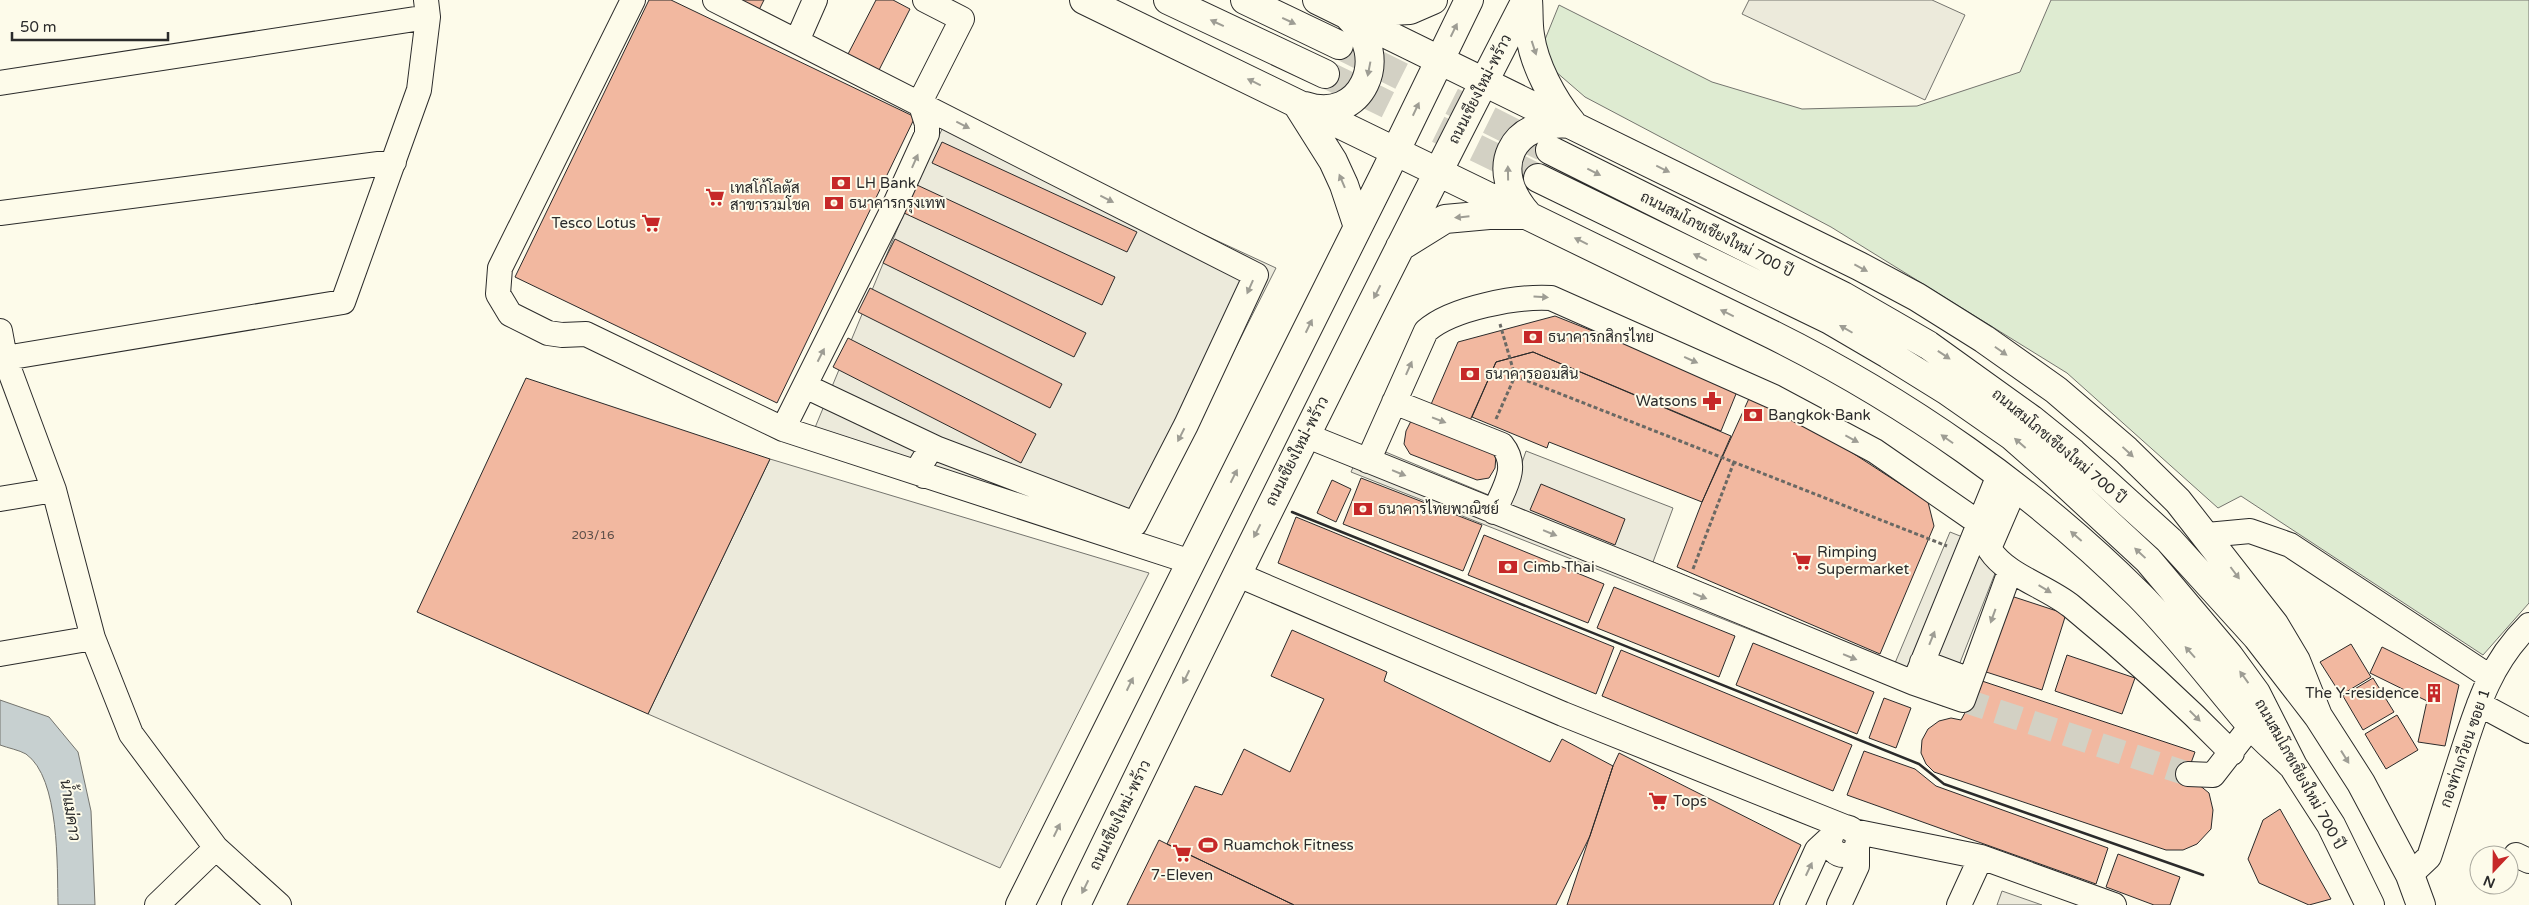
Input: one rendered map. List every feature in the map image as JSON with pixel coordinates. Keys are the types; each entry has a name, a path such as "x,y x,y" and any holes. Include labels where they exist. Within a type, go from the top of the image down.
{"main road":[{"path":"1084,0 1813,355 1879,394 2007,482 2081,540 2141,597 2251,726 2293,766"},
{"path":"1168,0 1325,74"},
{"path":"1245,0 1339,45"},
{"path":"1317,0 1859,266 1917,298 1984,339 2056,390 2126,450 2178,501 2207,535 2274,624 2296,661 2318,716"},
{"path":"1344,13 1383,13 1410,10 1433,0"},
{"path":"1020,905 1395,153 1469,0"},
{"path":"1527,0 1530,36 1542,72 1558,106 1572,124"},
{"name":"ถนนเชียงใหม่-พร้าว","path":"1076,905 1236,574 1398,248 1527,0"},
{"path":"1297,104 1312,109 1328,109 1343,104 1356,95 1366,82 1370,67 1370,51 1365,36 1344,13"},
{"path":"1297,104 1333,162 1344,185 1358,227"},
{"path":"1528,215 1517,203 1510,189 1507,173 1509,158 1516,143 1527,132 1541,125 1557,122 1572,124"},
{"name":"ถนนสมโภชเชียงใหม่ 700 ปี","path":"1550,150 1843,296 1928,345 1977,379 2073,454 2169,540 2257,637 2318,716 2361,783 2410,875 2421,905"},
{"name":"ถนนสมโภชเชียงใหม่ 700 ปี","path":"1538,178 1830,320 1946,390 2012,436 2148,560 2229,656 2256,693 2293,766 2331,826 2370,905"},
{"path":"1398,248 1445,219 1489,215 1528,215"}],"street":[{"path":"632,0 500,268 498,294 510,314 548,333 562,335 586,334 782,429 1191,562"},
{"path":"715,0 920,102 1256,275 1186,426 1135,524 938,449 805,386"},
{"path":"797,41 816,0"},
{"path":"782,429 891,213 927,134 927,124 920,102 962,19 925,0"},
{"path":"0,83 427,8 419,90 343,302 2,359"},
{"path":"0,213 394,162"},
{"path":"1368,461 1426,331 1449,318 1494,304 1532,297 1551,298 1774,397 1875,451 2010,571 2044,587 2069,605 2172,693 2232,753"},
{"path":"0,331 2,359 54,490 93,638 131,734 216,848 279,905"},
{"path":"1394,402 1502,445 1510,455 1511,471 1494,512"},
{"path":"1305,435 1685,590 1966,690 2010,571"},
{"path":"924,476 920,466 928,452 938,449"},
{"path":"1918,672 1977,542 2007,482"},
{"path":"0,498 54,490"},
{"path":"2207,535 2250,531 2290,545 2490,677"},
{"path":"1236,574 1847,835 1980,857 2114,905"},
{"name":"กองท่าเกวียน ซอย 1","path":"2410,875 2429,857 2479,704 2490,677 2516,638 2529,625"},
{"path":"0,654 93,638"},
{"path":"2479,704 2529,731"},
{"path":"2188,774 2213,775 2232,753 2251,726"},
{"path":"1792,905 1818,850 1847,835"},
{"path":"1839,905 1856,866 1847,835"},
{"path":"157,905 216,848"},
{"path":"1959,905 1980,857"}],"path":[{"path":"1494,304 1514,376 1495,420"},
{"path":"1514,376 1734,462 1977,542"},
{"path":"1685,590 1734,462"}],"green space":[{"path":"2051,0 2529,0 2529,603 2483,655 2241,496 2218,508 2067,373 1831,227 1585,97 1555,71 1544,42 1559,5 1712,82 1802,109 1917,106 2020,72"}],"shaded area":[{"path":"1749,0 1932,0 1965,15 1925,100 1742,14"},
{"path":"948,116 1276,268 1141,535 814,430 904,213"},
{"path":"1364,443 1508,503 1526,451 1673,508 1653,562 1895,663 1950,532 2003,553 1943,706 1351,472"},
{"path":"770,459 1149,573 1000,868 648,714"},
{"path":"2002,891 2042,905 1997,905"}],"water":[{"name":"น้ำแม่คาว","path":"0,700 49,717 78,752 91,811 95,905 58,905 56,847 51,802 45,782 37,766 26,754 0,745"}],"building":[{"name":"เทสโก้โลตัส สาขารวมโชค","path":"649,0 671,0 915,117 777,403 515,277"},
{"path":"735,0 764,0 758,12"},
{"path":"876,0 893,0 910,9 878,72 847,56"},
{"path":"942,142 1137,232 1127,252 932,163"},
{"path":"917,185 1115,277 1102,305 904,213"},
{"path":"895,239 1086,333 1074,357 883,263"},
{"path":"870,288 1062,384 1050,408 858,312"},
{"path":"1555,316 1738,389 1721,431 1533,352 1496,362 1468,425 1429,409 1458,342"},
{"path":"848,338 1036,434 1021,463 833,367"},
{"path":"1533,352 1731,436 1702,502 1549,442 1547,448 1472,417 1496,362"},
{"path":"526,378 770,459 648,714 417,612"},
{"path":"1751,394 1785,409 1928,502 1934,526 1880,654 1677,567 1702,502"},
{"path":"1411,421 1492,446 1496,456 1495,468 1489,478 1477,480 1410,454 1404,444 1406,431"},
{"path":"1361,478 1482,525 1463,571 1343,524"},
{"path":"1332,480 1351,489 1336,522 1317,513"},
{"path":"1541,484 1625,519 1615,545 1530,510"},
{"path":"1296,517 1614,647 1596,694 1278,563"},
{"path":"1484,535 1604,584 1588,623 1468,575"},
{"path":"1614,587 1735,636 1719,677 1597,628"},
{"path":"2005,594 2066,614 2042,690 1980,670"},
{"path":"1292,630 1387,672 1384,681 1550,762 1562,739 1613,766 1590,836 1556,905 1294,905 1167,844 1195,786 1222,795 1244,749 1290,772 1324,699 1271,676"},
{"path":"1753,643 1874,692 1857,734 1736,685"},
{"path":"2351,644 2371,677 2341,695 2320,662"},
{"name":"The Y-residence","path":"2382,647 2459,685 2445,746 2418,742 2427,701 2370,673"},
{"path":"1621,650 1852,745 1833,791 1602,696"},
{"path":"2067,655 2135,678 2122,714 2055,691"},
{"path":"2373,678 2394,712 2363,730 2343,696"},
{"path":"1982,681 2195,752 2183,785 2198,784 2209,793 2213,810 2211,829 2197,844 2183,850 2166,850 1934,772 1926,764 1921,753 1922,740 1928,729 1939,721 1951,718 1961,720"},
{"path":"1884,698 1911,708 1896,748 1869,738"},
{"path":"2397,715 2418,750 2386,769 2365,734"},
{"path":"1864,751 1915,769 1936,786 2108,848 2096,884 1847,795"},
{"name":"Tops","path":"1619,753 1801,845 1773,905 1567,905"},
{"path":"2280,809 2331,899 2309,905 2259,883 2248,859 2263,820"},
{"path":"1159,840 1167,844 1294,905 1127,905"},
{"path":"2118,854 2180,877 2170,905 2154,905 2106,887"}],"tunnel":[{"path":"1339,45 1543,147"},
{"path":"1325,74 1538,178"},
{"path":"1963,700 2188,774"}],"wall":[{"path":"1292,512 1919,764 1944,784 2203,875"}],"place":[{"name":"LH Bank","path":"841,183"},
{"name":"เทสโก้โลตัส สาขารวมโชค","path":"715,197"},
{"name":"ธนาคารกรุงเทพ","path":"834,203"},
{"name":"Tesco Lotus","path":"651,223"},
{"name":"ธนาคารกสิกรไทย","path":"1533,337"},
{"name":"ธนาคารออมสิน","path":"1470,374"},
{"name":"Watsons","path":"1712,401"},
{"name":"Bangkok Bank","path":"1753,415"},
{"name":"ธนาคารไทยพาณิชย์","path":"1363,509"},
{"name":"Rimping Supermarket","path":"1802,561"},
{"name":"Cimb Thai","path":"1508,567"},
{"name":"The Y-residence","path":"2434,693"},
{"name":"Tops","path":"1658,801"},
{"name":"Ruamchok Fitness","path":"1208,845"},
{"name":"7-Eleven","path":"1182,853"}]}
